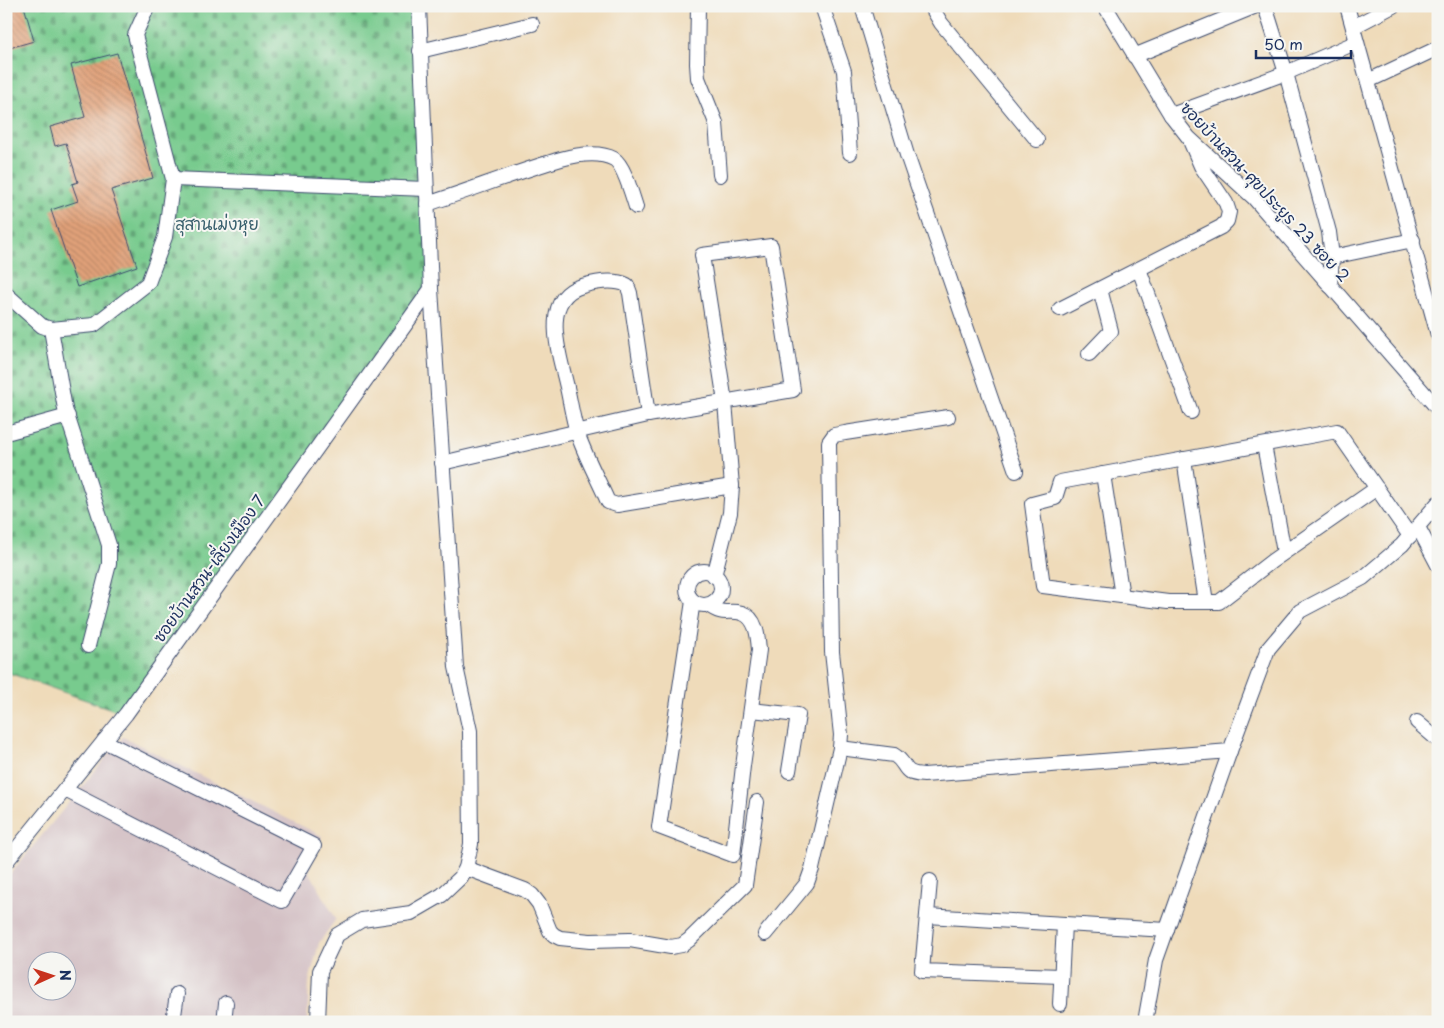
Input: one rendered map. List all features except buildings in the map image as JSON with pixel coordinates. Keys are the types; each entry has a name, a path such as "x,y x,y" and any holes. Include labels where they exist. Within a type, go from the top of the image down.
{"street":[{"path":"6,294 42,326 51,329 94,325 148,283 165,237 173,179 135,35 148,6"},
{"path":"318,1022 320,971 337,935 362,920 411,913 442,895 466,868 471,844 470,731 456,667 431,289 418,6"},
{"path":"698,6 698,78 716,123 720,175"},
{"path":"822,6 844,71 850,153"},
{"path":"862,6 907,155 1016,471"},
{"path":"931,6 941,23 1036,140"},
{"name":"ซอยบ้านสวน-ศุขประยูร 23 ซอย 2","path":"1105,6 1171,115 1189,138 1253,197 1438,409"},
{"path":"1134,56 1256,6"},
{"path":"1265,6 1286,73 1329,232 1332,257 1330,286"},
{"path":"1348,6 1438,335"},
{"path":"1353,27 1393,6"},
{"path":"420,51 532,24"},
{"path":"1171,115 1286,73 1357,42"},
{"path":"1368,81 1438,48"},
{"path":"1060,309 1221,227 1227,220 1229,212 1226,203 1201,166 1189,138"},
{"path":"427,204 562,159 585,155 603,155 615,159 622,169 636,207"},
{"path":"173,179 426,189"},
{"path":"1332,257 1413,240"},
{"path":"442,463 648,415 725,402 793,390 772,246 702,255 725,402 732,486 730,513 714,576"},
{"path":"1139,269 1191,412"},
{"path":"648,415 630,292 627,286 622,283 592,283 568,292 563,298 554,334 577,432 608,502 617,504 732,486"},
{"name":"ซอยบ้านสวน-เลี่ยงเมือง 7","path":"6,862 126,714 431,289"},
{"path":"1089,354 1111,331 1100,289"},
{"path":"51,329 68,416 107,537 110,552 109,564 88,646"},
{"path":"6,433 68,416"},
{"path":"765,934 807,883 812,869 840,748 840,721 832,652 829,442 834,435 845,432 948,417"},
{"path":"1377,488 1284,552 1219,602 1168,602 1043,586 1032,504 1055,498 1060,482 1337,431 1377,488 1414,531 1438,565"},
{"path":"1264,445 1284,552"},
{"path":"1184,459 1206,602"},
{"path":"1103,474 1122,596"},
{"path":"1145,1022 1156,960 1268,649 1300,611 1363,578 1402,545 1438,503"},
{"path":"698,572 714,576 720,584 719,594 713,602 698,604 693,601 687,591 690,580 698,572"},
{"path":"693,601 659,827 733,855 743,766 760,650 757,630 752,622 742,613 722,613 708,604"},
{"path":"751,710 798,715 789,771"},
{"path":"1417,722 1438,740"},
{"path":"65,790 282,901 314,846 104,741"},
{"path":"840,748 894,754 900,758 907,771 924,775 1230,751"},
{"path":"466,868 525,890 532,895 539,904 550,931 560,938 630,940 676,946 689,940 745,885 757,802"},
{"path":"930,881 922,972 1061,976"},
{"path":"927,916 1167,930"},
{"path":"1060,1004 1064,924"},
{"path":"173,1022 177,994"},
{"path":"224,1022 226,1003"}],"shaded area":[{"path":"123,737 322,836 309,871 336,919 319,943 309,982 307,1022 6,1022 6,879"}],"green space":[{"name":"สุสานเม่งหุย","path":"6,6 419,6 431,289 126,714 6,672"}]}
